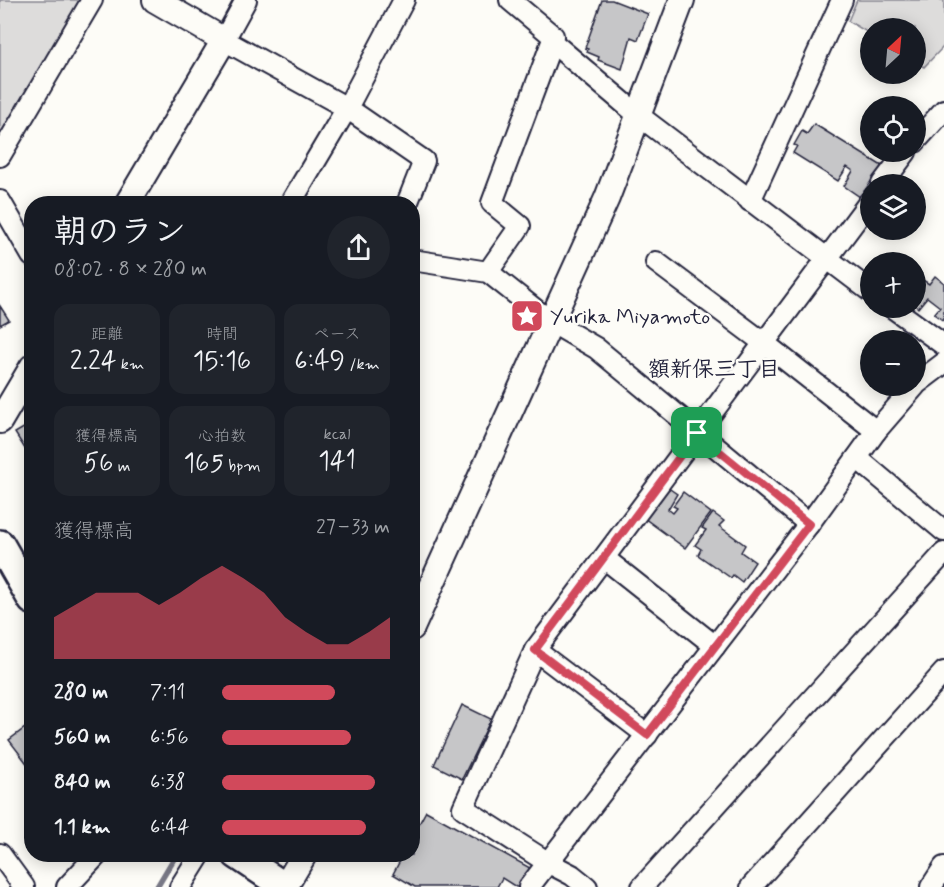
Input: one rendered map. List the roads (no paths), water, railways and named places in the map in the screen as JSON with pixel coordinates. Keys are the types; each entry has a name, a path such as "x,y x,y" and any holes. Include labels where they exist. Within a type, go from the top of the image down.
{"main road":[{"path":"0,544 24,586"},
{"path":"248,862 285,887"}],"street":[{"path":"0,156 92,0"},
{"path":"155,0 347,108 424,161 410,196"},
{"path":"132,196 246,0"},
{"path":"295,196 347,108 404,0"},
{"path":"488,272 519,225 492,203 553,36 509,0"},
{"path":"420,610 607,198 682,0"},
{"path":"750,201 842,0"},
{"path":"552,42 638,114 860,284"},
{"path":"926,130 944,110"},
{"path":"0,201 24,242"},
{"path":"587,887 572,875 547,862 463,808 535,650 860,214"},
{"path":"420,261 488,272 551,322 596,348 809,524"},
{"path":"656,262 876,431"},
{"path":"906,318 944,345"},
{"path":"926,377 944,363"},
{"path":"0,421 24,380"},
{"path":"529,887 809,524 876,431 906,396"},
{"path":"857,458 944,531"},
{"path":"642,887 944,553"},
{"path":"604,558 715,646"},
{"path":"535,650 647,735"},
{"path":"751,887 944,672"},
{"path":"0,854 24,887"},
{"path":"67,887 90,862"},
{"path":"180,887 196,862"},
{"path":"285,887 300,862"},
{"path":"931,887 944,867"}],"waterway":[{"path":"157,887 172,862"}],"place":[{"name":"Yurika Miyamoto","path":"527,316"}],"district":[{"name":"額新保三丁目","path":"714,368"}]}
